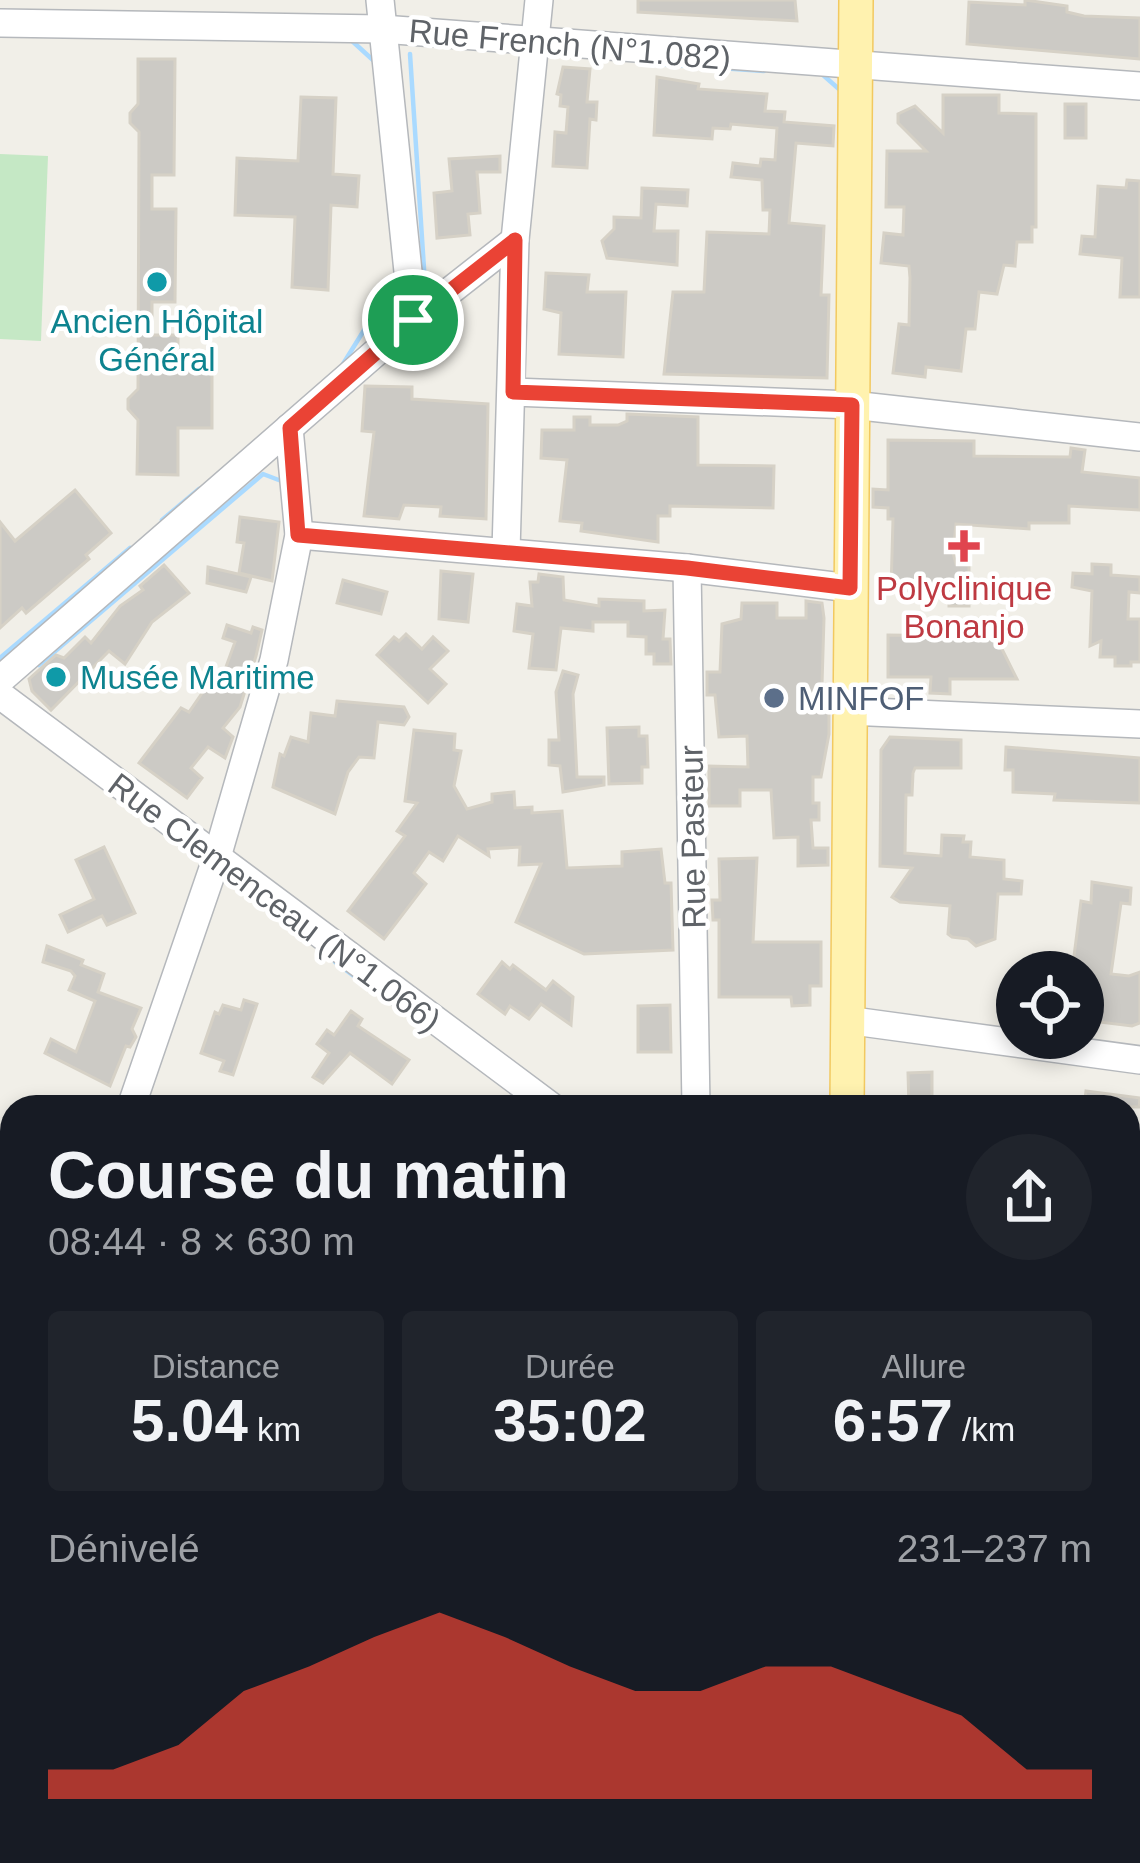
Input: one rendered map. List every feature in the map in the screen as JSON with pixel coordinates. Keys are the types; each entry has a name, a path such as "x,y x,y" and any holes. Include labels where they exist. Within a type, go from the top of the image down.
{"main road":[{"path":"847,1095 856,0"}],"street":[{"path":"380,0 413,320"},
{"path":"506,550 515,240 539,0"},
{"name":"Rue French (N°1.082)","path":"0,23 382,29 1140,86"},
{"path":"0,680 413,320 515,240"},
{"path":"513,392 852,405 1140,437"},
{"path":"135,1095 217,857 274,660 298,535 290,428"},
{"path":"298,535 506,550 850,588"},
{"name":"Rue Pasteur","path":"687,568 696,1095"},
{"name":"Rue Clemenceau (N°1.066)","path":"0,695 536,1095"},
{"path":"848,711 1140,724"},
{"path":"846,1021 1140,1060"}],"green space":[{"path":"0,154 48,156 41,341 0,339"}],"building":[{"path":"638,0 795,0 797,21 638,12"},
{"path":"1025,0 1067,6 1067,12 1084,16 1140,18 1140,59 967,44 969,2 1025,5"},
{"name":"Ancien Hôpital Général","path":"138,59 175,59 174,175 152,175 152,209 176,209 175,302 152,302 152,335 178,335 178,367 212,369 212,428 178,428 178,475 137,474 138,420 128,409 128,399 138,389 139,132 130,123 130,113 138,104"},
{"path":"563,67 590,69 587,102 597,102 596,120 590,119 587,168 553,166 555,132 566,133 568,107 560,106 561,95 557,94"},
{"path":"657,77 699,84 698,89 767,94 765,111 785,112 784,122 834,126 833,146 796,143 789,223 824,226 821,295 829,295 827,378 664,374 673,292 704,292 707,232 769,234 770,210 763,210 762,180 731,177 733,163 760,166 761,159 775,160 777,128 731,124 730,129 713,128 712,139 654,135"},
{"path":"943,95 999,95 999,113 1036,114 1036,227 1032,227 1032,242 1017,242 1015,266 1004,265 997,294 979,292 975,329 966,329 961,371 926,367 925,377 893,373 899,324 909,325 910,278 909,266 881,263 884,233 903,235 904,207 886,207 887,151 926,151 898,123 898,114 915,106 943,133"},
{"path":"301,97 336,98 333,174 359,176 357,207 331,205 328,290 292,287 295,217 235,215 237,158 298,161"},
{"path":"1065,104 1086,104 1086,138 1065,138"},
{"path":"500,156 500,172 477,172 480,213 468,214 470,235 437,238 434,193 452,191 449,159"},
{"path":"1127,180 1140,181 1140,297 1120,297 1122,258 1080,254 1082,236 1095,237 1098,186 1126,188"},
{"path":"642,188 688,190 687,206 656,204 654,231 678,231 677,265 607,258 602,241 614,229 614,217 641,218"},
{"path":"546,273 589,275 587,292 626,292 623,357 559,354 561,313 544,309"},
{"path":"365,386 412,387 412,399 488,404 486,519 440,516 441,507 404,505 399,519 364,516 374,432 362,431"},
{"path":"627,414 698,417 698,465 774,466 773,508 670,506 670,516 658,516 658,542 581,531 582,523 560,521 567,460 541,458 542,430 574,430 574,417 590,417 590,425 618,425 627,421"},
{"path":"888,440 974,441 974,456 1070,457 1071,448 1085,450 1082,472 1140,478 1140,510 1069,506 1069,523 1029,523 1029,529 956,524 953,553 956,564 969,565 969,606 949,606 949,592 891,590 893,519 888,519 888,508 873,507 873,489 888,490"},
{"path":"75,490 111,533 86,555 89,559 26,613 22,608 0,628 0,522 15,541"},
{"path":"240,517 279,522 272,581 239,573 244,543 237,542"},
{"path":"1092,564 1111,565 1111,575 1140,577 1140,593 1129,592 1128,619 1140,619 1140,662 1131,662 1131,666 1115,666 1115,657 1100,657 1101,641 1090,646 1092,591 1072,587 1073,573 1092,574"},
{"path":"164,565 189,593 152,622 125,664 109,651 51,710 32,691 29,679 56,655 64,658 85,637 91,643 120,606 143,590 140,586"},
{"path":"208,567 251,577 246,592 207,583"},
{"path":"441,571 473,574 468,622 439,619"},
{"path":"539,574 563,577 564,600 599,606 599,599 644,601 644,611 665,610 663,639 670,639 671,664 654,664 654,654 646,654 646,637 628,636 628,622 593,622 593,631 561,628 556,670 529,668 533,634 514,631 517,604 532,606 530,582 538,582"},
{"path":"343,580 387,592 381,614 337,603"},
{"path":"806,601 822,603 824,618 822,685 829,686 829,734 821,777 813,777 819,820 811,820 813,848 828,848 828,865 798,866 798,837 774,838 771,790 740,790 740,806 709,806 709,766 748,767 747,736 719,737 715,695 707,695 707,672 720,672 722,624 741,619 742,603 777,603 777,618 806,618"},
{"path":"970,619 987,619 1017,679 950,679 950,694 930,693 931,677 888,677 888,635 970,636"},
{"path":"227,625 251,633 253,627 262,630 240,707 223,728 233,737 225,758 208,747 191,768 202,778 187,798 139,763 181,708 189,712 218,670 223,675 235,642 223,638"},
{"path":"406,634 422,649 433,637 448,651 430,669 446,684 428,703 377,655 394,637 399,641"},
{"path":"563,671 578,675 573,694 577,777 604,777 604,785 563,792 560,766 549,765 549,740 559,740 556,692"},
{"path":"337,701 404,707 409,717 404,725 378,722 374,758 359,757 348,772 335,814 273,787 280,754 284,756 291,737 308,742 311,713 335,716"},
{"path":"639,727 639,736 647,736 648,767 642,767 642,783 609,784 607,728"},
{"path":"414,730 455,734 454,750 461,751 454,786 467,809 492,802 492,794 514,792 515,808 532,807 532,813 562,811 567,868 622,866 622,852 661,849 665,883 671,883 673,950 584,954 516,922 541,864 519,865 520,847 488,849 489,856 458,836 443,861 429,852 414,873 426,884 384,939 348,911 405,836 397,831 417,803 405,801"},
{"path":"890,737 961,740 961,768 915,768 912,795 906,795 905,853 941,856 942,835 964,836 963,842 971,842 970,857 1004,860 1004,879 1022,881 1021,894 998,894 995,939 976,946 968,939 952,937 948,934 950,906 900,902 892,897 912,868 880,866 881,750"},
{"path":"1006,747 1140,758 1140,803 1054,800 1055,794 1013,792 1013,770 1005,770"},
{"path":"104,847 135,913 107,925 102,916 68,932 60,915 94,899 76,860"},
{"path":"757,858 753,942 821,942 821,986 810,986 810,1005 792,1006 791,997 719,997 719,920 713,920 712,900 720,900 719,859"},
{"path":"1092,882 1131,888 1130,904 1121,903 1111,974 1140,972 1140,1023 1132,1026 1104,1023 1104,951 1075,951 1081,901 1091,903"},
{"path":"47,946 104,974 98,992 141,1008 132,1029 136,1037 126,1046 110,1086 45,1053 51,1039 76,1052 95,1001 69,990 75,976 71,971 43,962"},
{"path":"502,962 546,990 553,981 573,997 571,1025 541,1004 529,1019 510,1006 505,1014 478,994"},
{"path":"244,1000 257,1004 233,1075 220,1071 224,1061 201,1053 215,1012 219,1014 223,1005 241,1010"},
{"path":"670,1005 671,1052 638,1052 638,1006"},
{"path":"351,1011 362,1019 358,1026 409,1060 392,1084 350,1053 323,1083 313,1077 329,1053 317,1044 327,1030 334,1035"},
{"path":"932,1072 932,1095 909,1095 908,1073"}],"waterway":[{"path":"351,40 374,61"},
{"path":"410,54 425,284 431,291"},
{"path":"661,64 764,71"},
{"path":"823,75 840,90"},
{"path":"343,364 397,277"},
{"path":"39,665 263,474 284,482"},
{"path":"162,520 199,489"},
{"path":"0,658 130,548"},
{"path":"335,962 374,991"}],"place":[{"name":"Ancien Hôpital Général","path":"157,282"},
{"name":"Polyclinique Bonanjo","path":"964,546"},
{"name":"Musée Maritime","path":"56,677"},
{"name":"MINFOF","path":"774,698"}],"route":[{"path":"515,240 513,392 852,405 850,588 506,550 298,535 290,428 413,320 515,240"}]}
